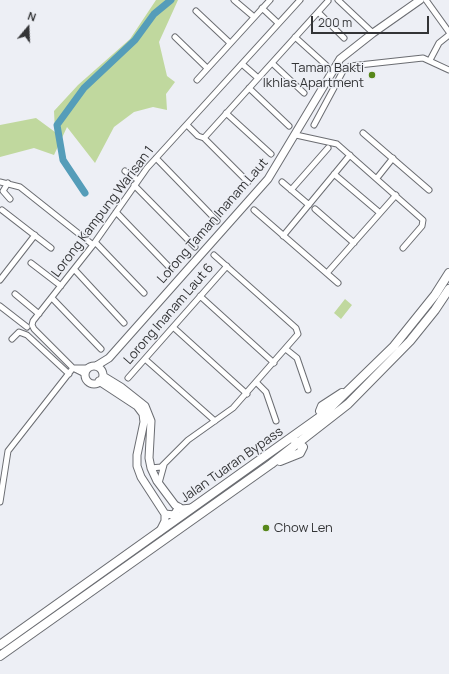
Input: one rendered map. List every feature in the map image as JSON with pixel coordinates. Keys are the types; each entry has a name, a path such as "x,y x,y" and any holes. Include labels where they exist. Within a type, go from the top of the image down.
{"highway":[{"path":"348,404 328,415 320,411 323,404 361,380 394,346 435,295 449,273"},
{"name":"Jalan Tuaran Bypass","path":"0,656 271,464 300,453 302,447 299,443 348,404 410,341 435,310 449,289"},
{"name":"Jalan Tuaran Bypass","path":"0,645 290,440 324,414"},
{"path":"290,440 299,443"}],"main road":[{"name":"Lorong Taman Inanam Laut","path":"86,371 100,373 109,358 264,184 296,135 336,63 345,54 373,33 420,0"},
{"path":"86,371 86,379 94,384 100,373"},
{"path":"100,373 136,397 147,410 151,420 149,458 151,468 159,482 179,507 192,508"},
{"path":"100,373 137,406 143,414 144,422 136,455 137,466 141,477 165,514 165,521 160,531"},
{"path":"165,514 174,515 179,507"}],"street":[{"path":"234,0 254,17"},
{"path":"197,80 270,0"},
{"name":"Lorong Kampung Warisan 1","path":"86,371 73,368 34,329 32,323 94,244 134,185 156,158 300,0"},
{"path":"338,0 373,33"},
{"path":"426,0 449,33 439,43 430,60"},
{"path":"204,138 328,1"},
{"path":"262,8 278,23"},
{"path":"196,11 230,43"},
{"path":"318,12 344,38"},
{"path":"175,37 208,68"},
{"path":"295,37 326,65"},
{"path":"314,125 346,68 350,66 415,59 430,60 449,70"},
{"path":"272,63 304,93"},
{"path":"242,64 258,78"},
{"path":"249,88 289,126"},
{"path":"226,114 271,154"},
{"path":"187,125 198,136 204,138 248,182"},
{"path":"363,133 429,190"},
{"path":"296,135 334,143 377,178 423,220 423,224 403,248"},
{"path":"292,190 328,148"},
{"path":"283,236 350,155"},
{"path":"156,158 217,221"},
{"path":"377,178 393,158"},
{"path":"125,170 138,180"},
{"path":"334,174 380,213"},
{"path":"0,182 20,187 94,244 144,293"},
{"path":"282,182 309,205"},
{"path":"8,183 3,192 10,199"},
{"path":"134,185 194,247"},
{"path":"327,274 396,195"},
{"path":"315,209 354,243"},
{"path":"2,210 51,248"},
{"path":"254,210 338,283"},
{"path":"116,212 171,269"},
{"path":"0,280 35,235"},
{"path":"13,253 18,256"},
{"path":"151,468 158,468 164,464 185,442 233,408 287,350 298,334 296,328 214,255"},
{"path":"31,263 61,286"},
{"name":"Lorong Inanam Laut 6","path":"128,378 227,266"},
{"path":"0,268 6,273"},
{"path":"74,269 124,323"},
{"path":"15,294 39,314"},
{"path":"200,296 274,363"},
{"path":"52,298 101,349"},
{"path":"0,306 27,327"},
{"path":"173,327 247,394"},
{"path":"12,339 19,332 27,335 69,374"},
{"path":"287,350 296,358 308,390"},
{"path":"145,359 215,421"},
{"path":"0,502 8,451 73,368"},
{"path":"257,383 266,392 276,421"},
{"path":"159,482 164,464"}],"green space":[{"path":"156,0 178,0 159,42 167,76 175,82 166,94 167,110 153,107 134,112 114,127 95,163 67,127 54,155 34,148 0,157 0,125 36,118 55,132 54,111 78,85 130,39"},
{"path":"345,299 352,305 341,319 334,313"}],"waterway":[{"path":"85,193 63,160 57,125 84,88 135,40 154,14 171,0"}],"place":[{"name":"Taman Bakti Ikhlas Apartment","path":"372,75"},
{"name":"Chow Len","path":"266,528"}]}
